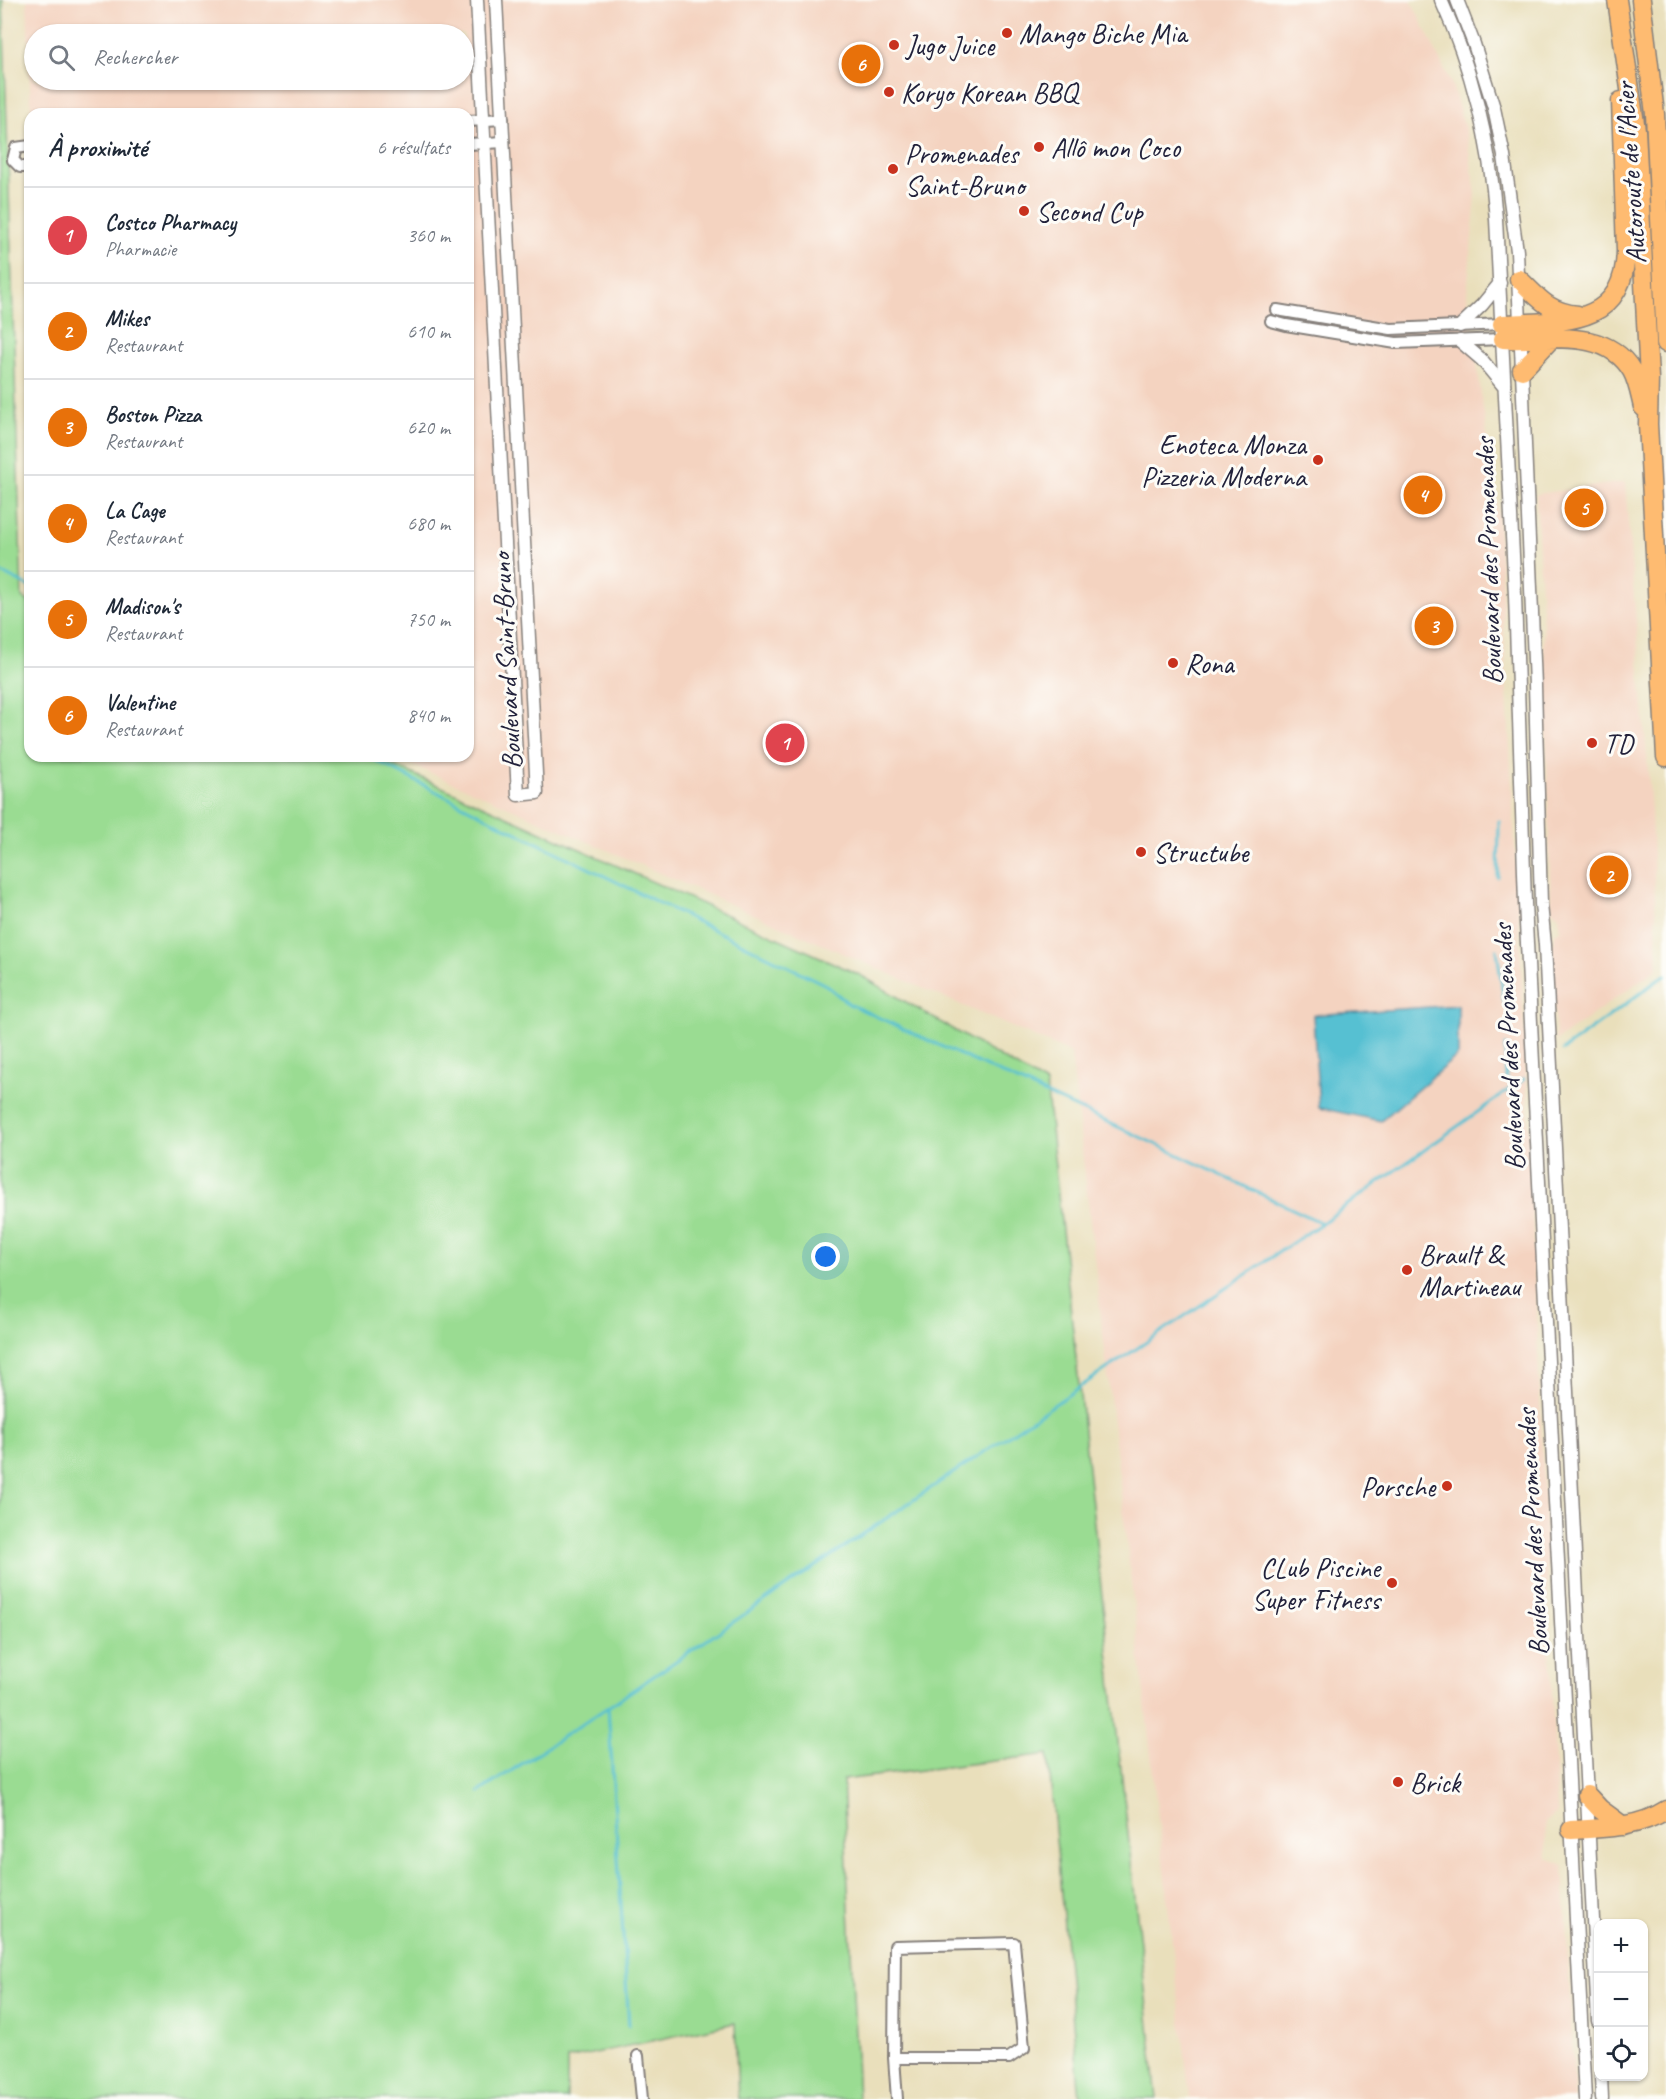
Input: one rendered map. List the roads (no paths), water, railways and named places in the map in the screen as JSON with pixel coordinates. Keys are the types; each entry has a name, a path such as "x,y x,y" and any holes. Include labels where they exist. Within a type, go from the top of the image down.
{"highway":[{"path":"1502,331 1521,331 1592,314 1605,304 1621,281 1626,264 1626,213 1616,0"},
{"path":"1616,0 1636,130 1650,378 1648,424 1666,757"},
{"name":"Autoroute de l'Acier","path":"1641,0 1655,114 1666,343"},
{"path":"1519,279 1540,301 1550,307 1570,314 1592,314"},
{"path":"1521,331 1550,340 1589,340 1617,353 1635,378 1648,424"},
{"path":"1522,370 1550,340"},
{"path":"1587,1795 1600,1809 1623,1826"},
{"path":"1580,1829 1623,1826 1647,1820 1666,1810"}],"street":[{"name":"Boulevard Saint-Bruno","path":"477,0 518,795 537,793 496,0"},
{"name":"Boulevard des Promenades","path":"1441,0 1468,67 1484,128 1494,191 1515,595 1524,894 1580,1829 1594,1973"},
{"name":"Boulevard des Promenades","path":"1457,0 1480,61 1498,124 1513,220 1519,279 1541,904 1545,945 1587,1795 1580,1829 1585,2099"},
{"path":"474,121 503,119"},
{"path":"474,144 504,142"},
{"path":"24,147 16,148 13,155 13,160 24,166"},
{"path":"1461,326 1500,283"},
{"path":"1277,310 1391,329 1461,326 1502,331"},
{"path":"1271,321 1286,326 1391,342 1460,341 1502,331"},
{"path":"1460,341 1482,360 1505,388"},
{"path":"516,750 535,749"},
{"path":"894,2058 1009,2058 1024,2048 1014,1943 895,1946 894,2058 897,2099"},
{"path":"638,2056 642,2099"},
{"path":"1601,2081 1602,2099"}],"water":[{"path":"1458,1005 1458,1055 1381,1121 1319,1108 1313,1015"}],"waterway":[{"path":"0,572 24,584"},
{"path":"379,762 507,828 826,985 849,1004 1322,1223"},
{"path":"1498,877 1499,821"},
{"path":"1497,950 1504,1002"},
{"path":"1563,1050 1665,975"},
{"path":"1505,1045 1506,1078 1513,1087"},
{"path":"479,1792 1322,1223 1524,1079"},
{"path":"608,1707 629,2026"}],"place":[{"name":"Mango Biche Mia","path":"1007,33"},
{"name":"Jugo Juice","path":"894,45"},
{"name":"Valentine","path":"861,64"},
{"name":"Koryo Korean BBQ","path":"889,92"},
{"name":"Allô mon Coco","path":"1039,147"},
{"name":"Promenades Saint-Bruno","path":"893,169"},
{"name":"Second Cup","path":"1024,211"},
{"name":"Enoteca Monza Pizzeria Moderna","path":"1318,460"},
{"name":"La Cage","path":"1423,495"},
{"name":"Madison's","path":"1584,508"},
{"name":"Boston Pizza","path":"1434,626"},
{"name":"Rona","path":"1173,663"},
{"name":"Costco Pharmacy","path":"785,743"},
{"name":"TD","path":"1592,743"},
{"name":"Structube","path":"1141,852"},
{"name":"Mikes","path":"1609,875"},
{"name":"Brault & Martineau","path":"1407,1270"},
{"name":"Porsche","path":"1447,1486"},
{"name":"CLub Piscine Super Fitness","path":"1392,1583"},
{"name":"Brick","path":"1398,1782"}]}
